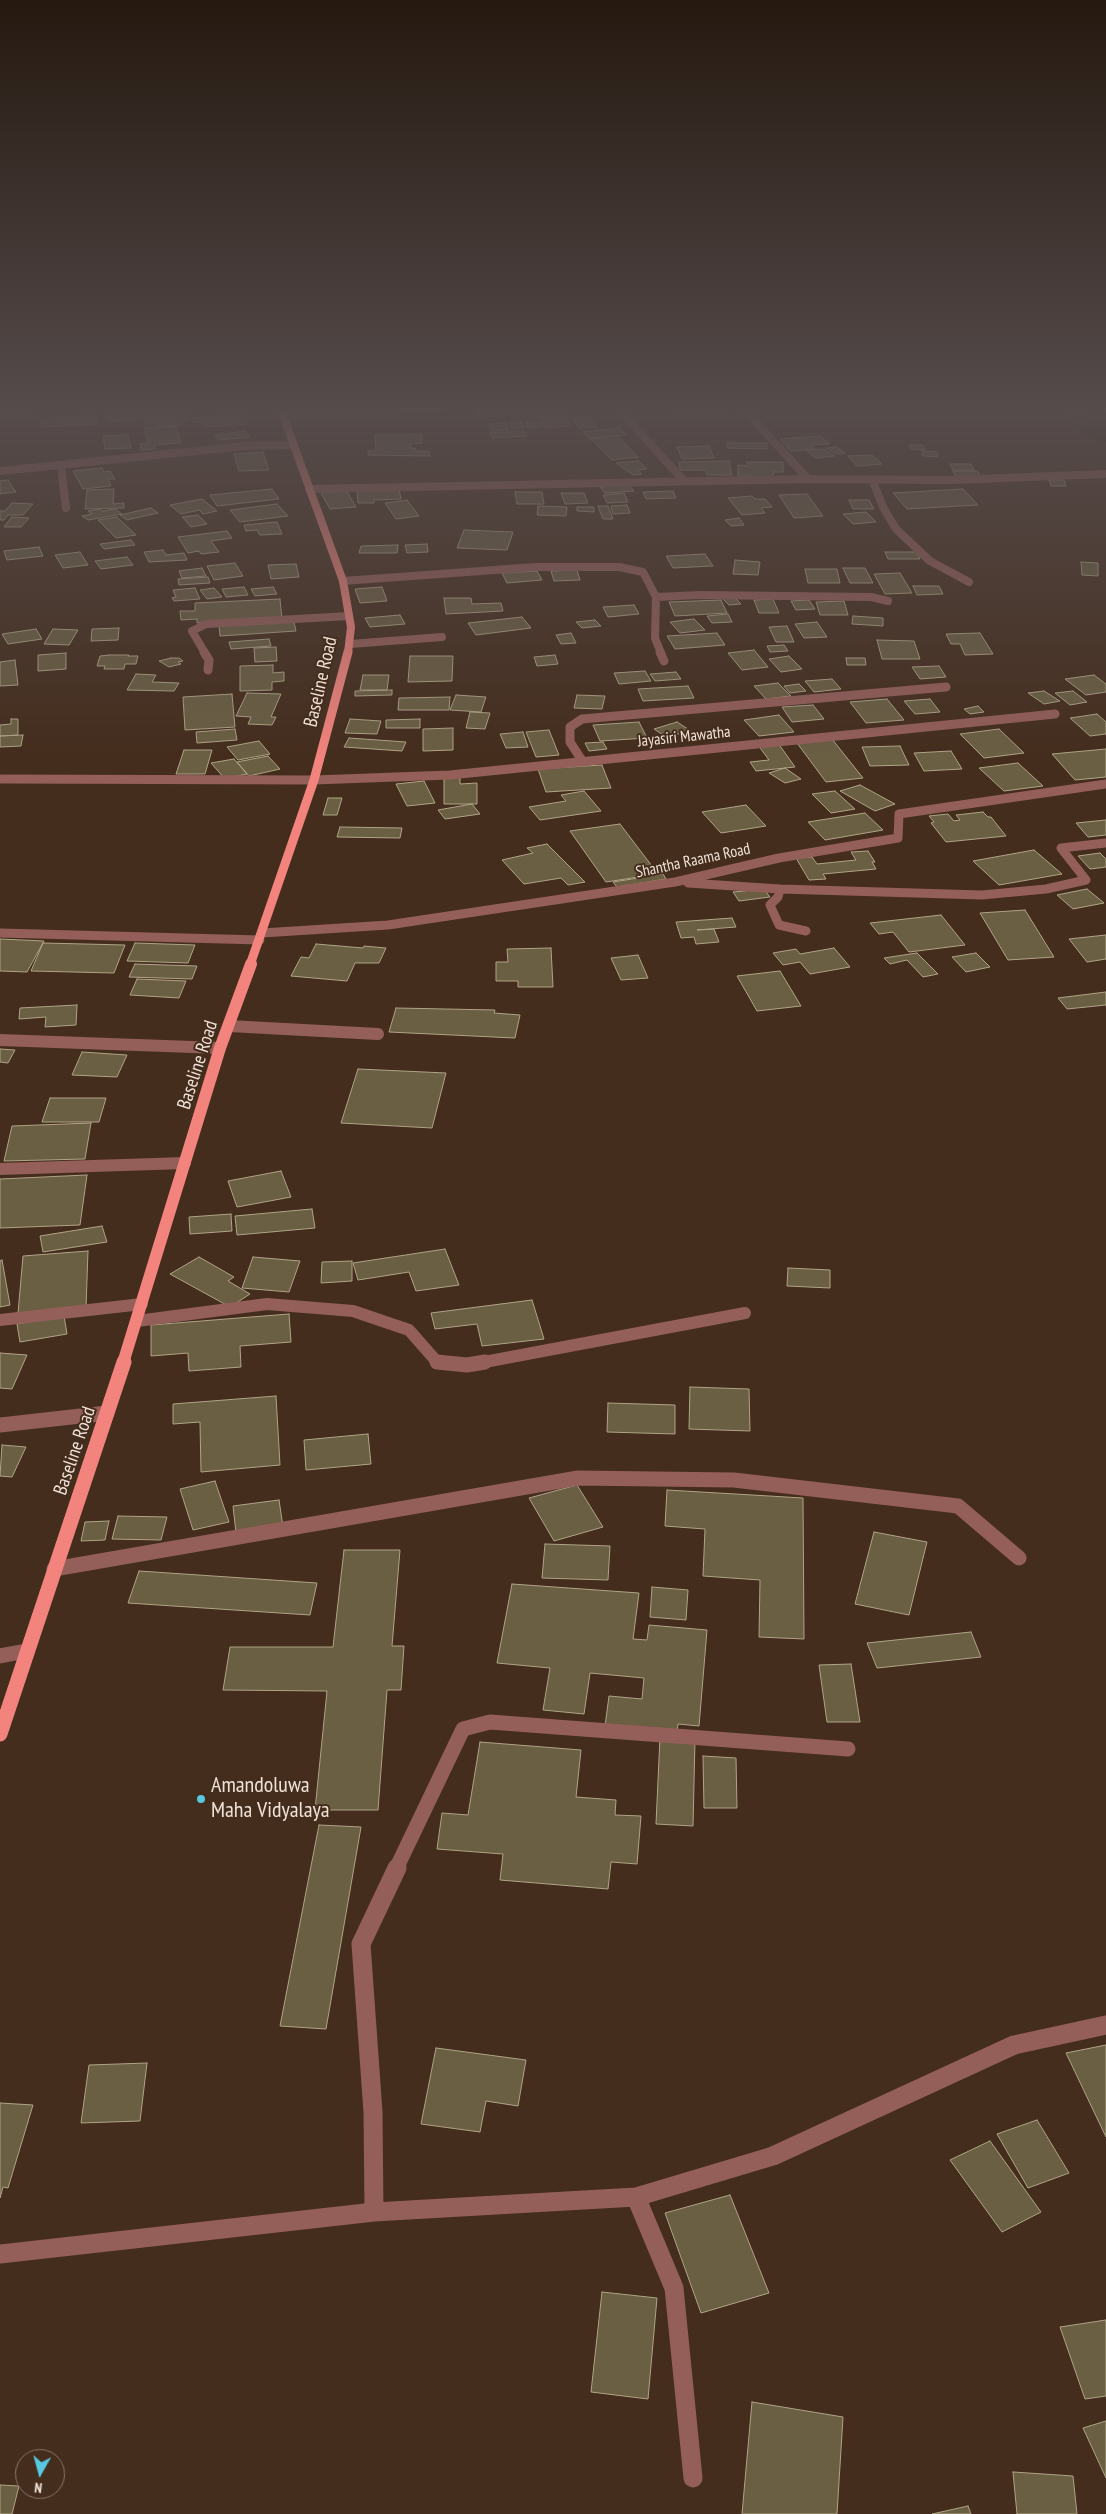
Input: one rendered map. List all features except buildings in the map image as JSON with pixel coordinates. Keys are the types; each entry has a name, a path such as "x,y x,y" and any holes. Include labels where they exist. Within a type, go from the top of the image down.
{"main road":[{"name":"Baseline Road","path":"0,1734 137,1321 220,1048 261,937 314,780 350,644 350,616 344,581 322,524"}],"street":[{"path":"893,524 896,529 930,560 969,582"},
{"path":"344,581 536,568 619,567 644,572 656,597 655,638 664,661"},
{"path":"656,597 871,597 888,600"},
{"path":"208,670 209,660 192,631 206,624 350,616"},
{"path":"350,644 442,637"},
{"path":"583,762 570,742 570,727 582,719 946,688"},
{"name":"Jayasiri Mawatha","path":"0,779 314,780 450,775 1055,714"},
{"name":"Shantha Raama Road","path":"0,933 261,937 388,925 675,882 779,858 898,838 899,814 1106,784"},
{"path":"675,882 780,890 982,895 1046,889 1086,880 1061,848 1106,843"},
{"path":"780,890 778,897 770,906 779,925 806,931"},
{"path":"229,1026 378,1034"},
{"path":"0,1040 220,1048"},
{"path":"0,1169 185,1163"},
{"path":"0,1320 142,1304"},
{"path":"137,1321 267,1304 353,1311 410,1330 438,1363 467,1365 745,1314"},
{"path":"0,1425 107,1413"},
{"path":"54,1569 578,1478 734,1480 958,1506 1019,1558"},
{"path":"0,1656 26,1651"},
{"path":"374,2212 373,2112 361,1944 462,1729 490,1722 848,1749"},
{"path":"0,2254 374,2212 636,2197 773,2156 1014,2045 1106,2025"},
{"path":"636,2197 674,2288 693,2478"}],"place":[{"name":"Amandoluwa Maha Vidyalaya","path":"201,1799"}]}
